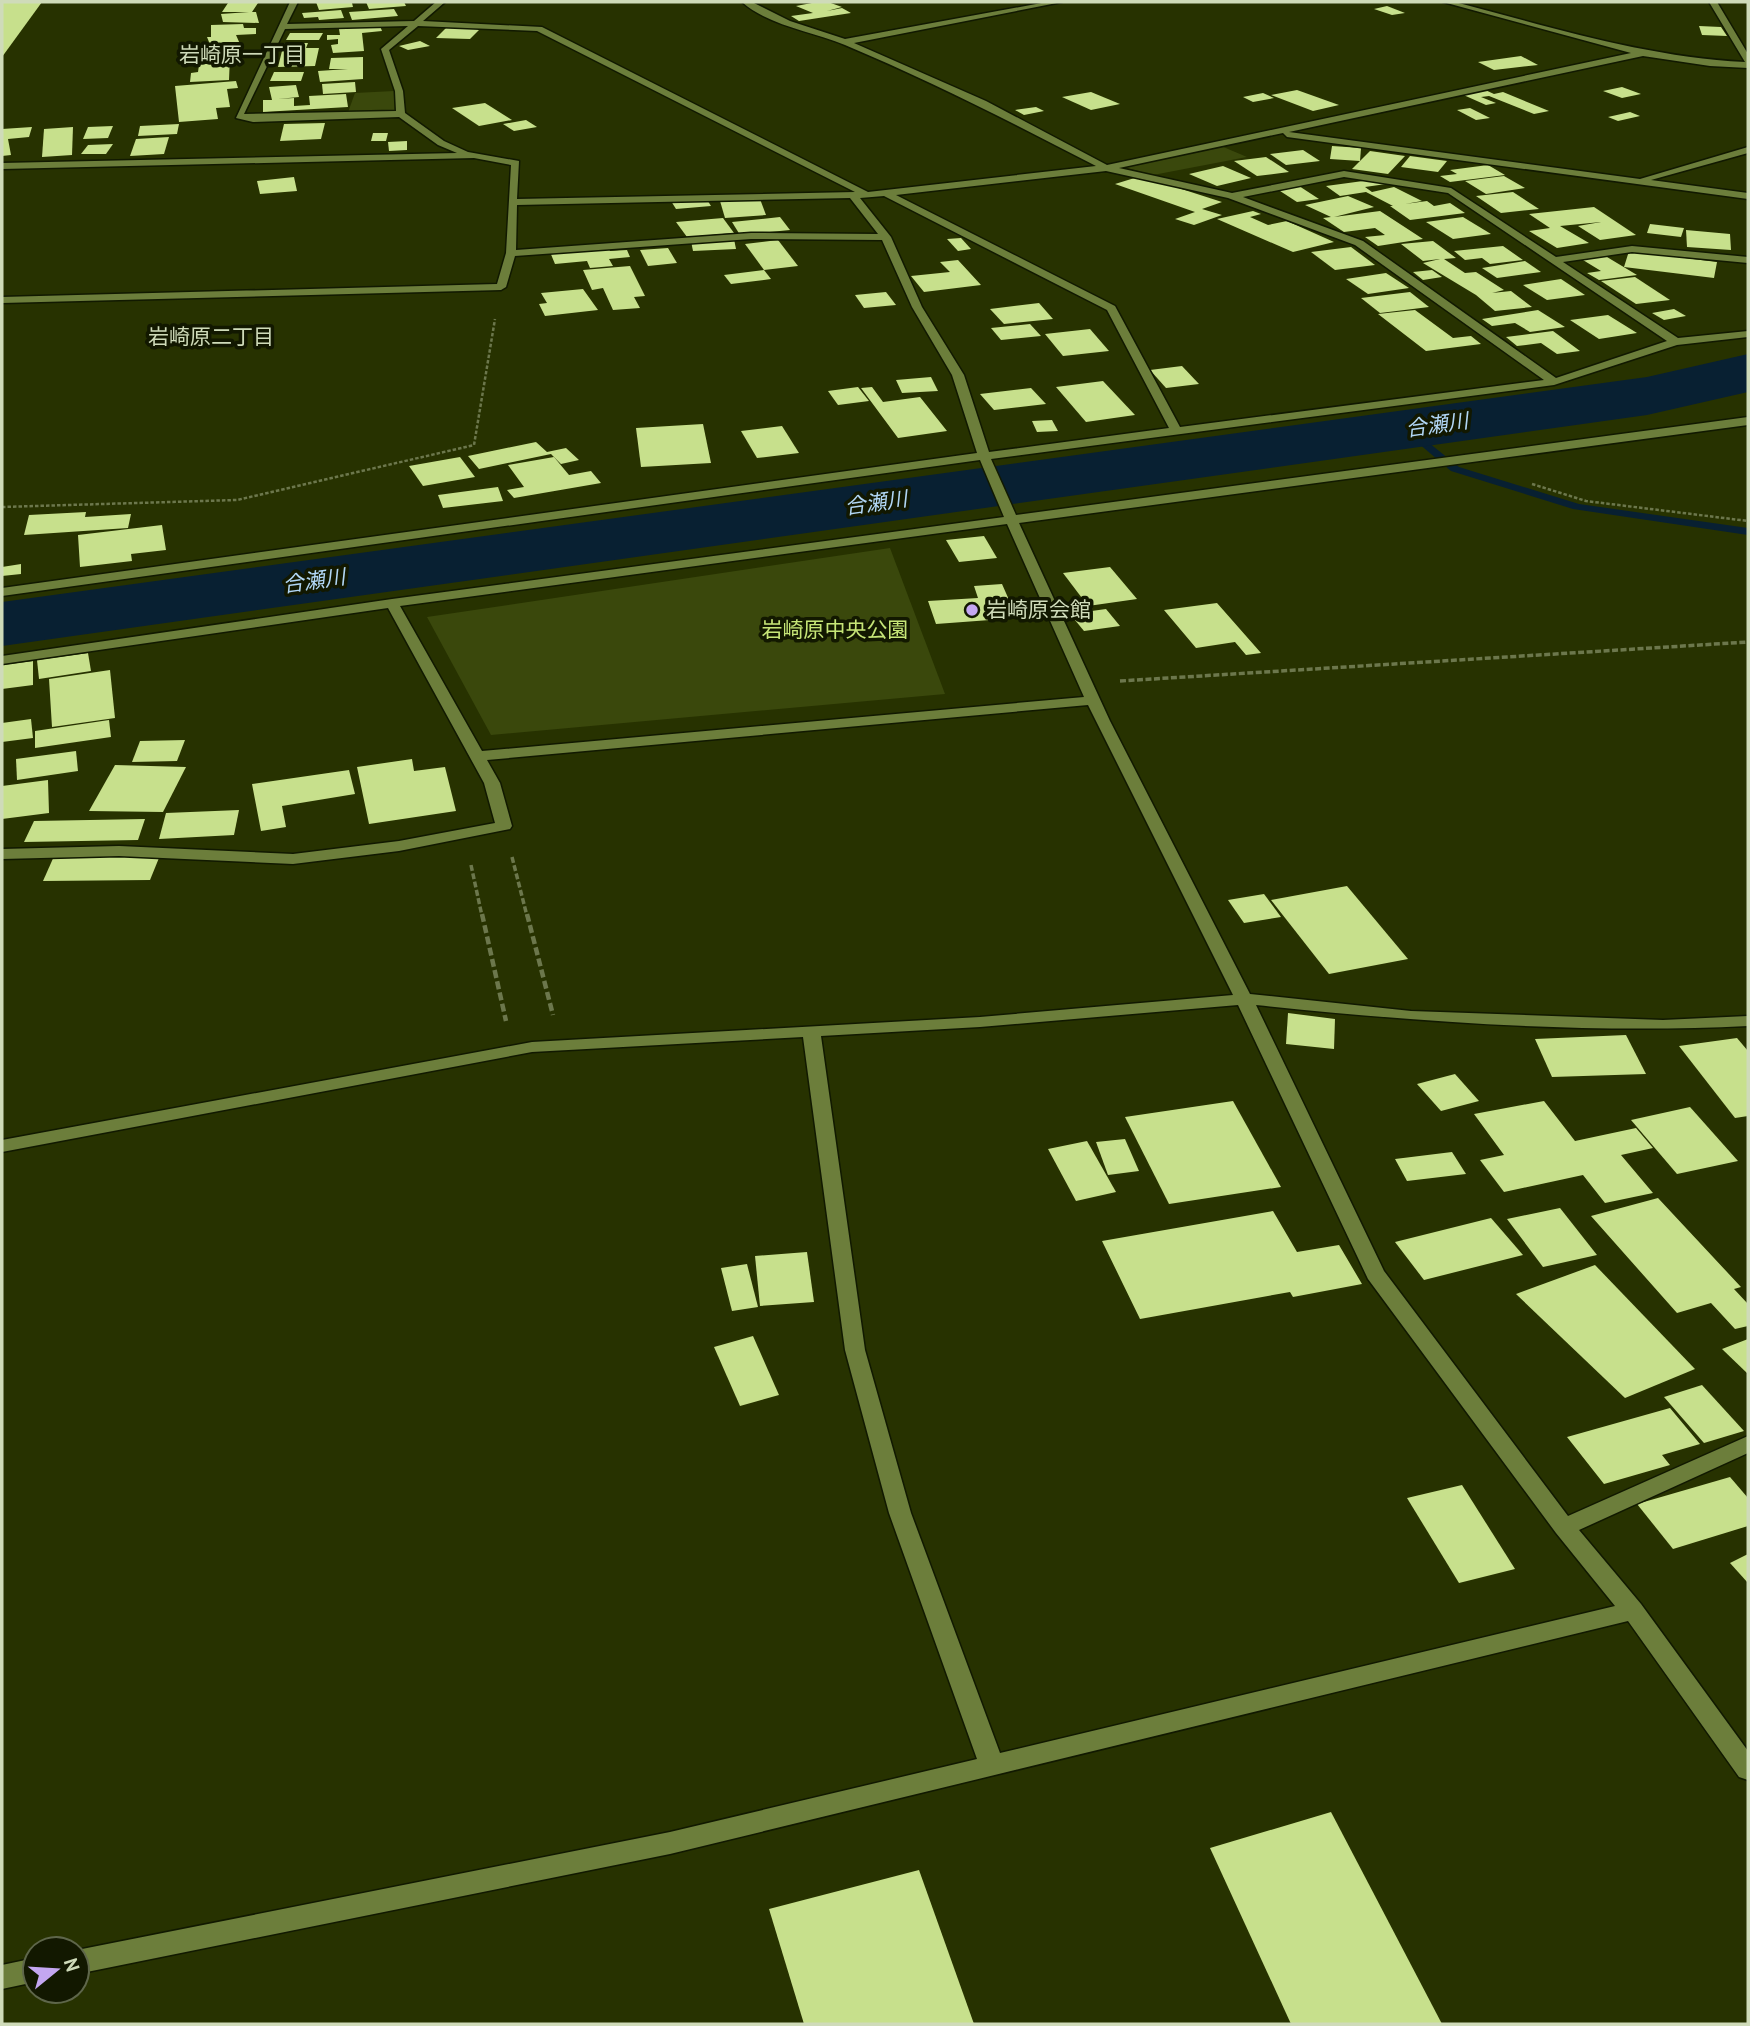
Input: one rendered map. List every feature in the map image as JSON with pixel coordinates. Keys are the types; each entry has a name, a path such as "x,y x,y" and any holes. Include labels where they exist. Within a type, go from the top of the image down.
{"street":[{"path":"2,300 501,287 511,253 516,163 474,155 441,143 401,114 253,119 239,116 294,2"},
{"path":"401,114 399,91 385,49 441,2"},
{"path":"746,2 787,23 845,42 983,103 1106,168 1231,196 1359,243 1554,382"},
{"path":"845,42 1058,2"},
{"path":"1447,2 1526,25 1686,62 1748,63"},
{"path":"1713,2 1748,63"},
{"path":"283,27 414,23 539,29 868,195"},
{"path":"513,202 868,195 1106,168 1643,53"},
{"path":"1275,132 1748,196"},
{"path":"1635,181 1748,150"},
{"path":"2,166 474,155"},
{"path":"1231,196 1344,174 1370,176 1451,191 1676,342"},
{"path":"885,193 1111,308 1176,431"},
{"path":"852,195 886,237 917,307 958,375 986,461 1086,683 1244,999 1374,1274 1564,1527 1633,1611 1748,1770"},
{"path":"511,253 751,236 886,237"},
{"path":"1553,260 1632,249 1748,260"},
{"path":"2,592 986,461 1176,431 1554,382 1676,342 1748,334"},
{"path":"2,660 391,603 1748,421"},
{"path":"2,854 119,851 293,859 399,846 504,826 492,783 391,603"},
{"path":"476,756 1094,700"},
{"path":"2,1146 513,1051 561,1046 980,1022 1244,999 1411,1016 1663,1025 1748,1021"},
{"path":"811,1031 855,1350 900,1513 992,1766"},
{"path":"1564,1527 1748,1444"},
{"path":"91,1959 670,1843 1633,1611"},
{"path":"2,1976 21,1973"}],"path":[{"path":"2,506 236,500 474,445 501,287"},
{"path":"1521,481 1586,501 1748,521"},
{"path":"1086,683 1748,642"},
{"path":"504,826 561,1046"},
{"path":"463,834 513,1051"}],"green space":[{"path":"394,91 395,112 347,115 355,93"},
{"path":"1221,146 1247,157 1153,175 1120,166"},
{"name":"岩崎原中央公園","path":"890,548 945,694 491,735 427,617"}],"building":[{"path":"2,2 42,2 2,57"},
{"path":"316,2 352,3 353,7 319,10"},
{"path":"366,2 404,2 406,6 369,9"},
{"path":"828,2 842,7 827,11 842,8 851,13 799,21 791,16 813,13 796,6"},
{"path":"228,3 258,3 252,12 256,12 259,23 223,22 221,14 249,12 222,12"},
{"path":"1387,6 1405,13 1392,15 1374,9"},
{"path":"394,9 398,16 352,20 349,12"},
{"path":"341,10 344,18 319,20 318,17 304,18 302,13"},
{"path":"243,24 244,28 256,28 256,34 236,35 240,44 215,47 238,47 234,56 230,56 229,80 190,82 191,73 198,72 200,58 218,57 203,57 207,47 211,47 207,37 211,37 211,25"},
{"path":"380,26 382,31 362,33 364,51 333,53 331,45 338,44 338,39 327,40 327,35 340,35 339,29"},
{"path":"448,26 481,28 470,39 436,38"},
{"path":"1699,26 1721,27 1727,36 1702,35"},
{"path":"290,33 323,33 319,40 286,40"},
{"path":"420,41 430,46 408,50 399,46"},
{"path":"284,43 308,43 306,48 319,48 315,66 278,67"},
{"path":"1521,56 1538,65 1494,70 1478,62"},
{"path":"363,57 363,79 320,82 318,71 348,69 329,69 331,58"},
{"path":"274,72 304,72 301,81 270,81"},
{"path":"236,81 238,88 227,89 230,107 216,108 218,119 179,122 175,86"},
{"path":"355,82 356,92 323,94 322,84"},
{"path":"296,85 299,97 278,99 294,98 294,106 310,105 309,96 346,94 348,107 263,112 263,100 272,100 269,87"},
{"path":"1622,87 1641,94 1622,98 1603,91"},
{"path":"1483,89 1494,94 1503,92 1549,111 1534,114 1489,96 1481,97 1496,103 1486,105 1459,93"},
{"path":"1297,90 1339,105 1313,111 1271,95"},
{"path":"1091,92 1120,104 1091,110 1062,97"},
{"path":"1263,93 1274,98 1253,102 1243,97"},
{"path":"485,103 512,120 479,126 452,108"},
{"path":"1036,107 1044,111 1024,115 1015,110"},
{"path":"1470,108 1490,118 1476,120 1457,110"},
{"path":"1630,112 1640,116 1618,121 1608,117"},
{"path":"526,120 537,127 514,131 503,124"},
{"path":"325,123 321,139 280,141 284,124"},
{"path":"179,124 177,134 138,136 140,126"},
{"path":"113,126 108,138 83,139 88,127"},
{"path":"32,127 29,137 8,139 11,155 2,156 2,129"},
{"path":"73,127 72,155 42,157 44,129"},
{"path":"373,133 388,133 386,141 371,141"},
{"path":"169,137 164,154 130,156 136,139"},
{"path":"407,141 407,150 389,151 388,142"},
{"path":"113,144 106,154 81,154 88,145"},
{"path":"1332,146 1361,148 1360,161 1330,159"},
{"path":"1303,150 1320,161 1286,165 1270,154"},
{"path":"1370,151 1405,156 1388,174 1352,169"},
{"path":"1410,156 1447,161 1438,172 1401,167"},
{"path":"1266,157 1289,172 1257,176 1234,161"},
{"path":"1488,165 1505,175 1450,182 1440,176 1457,174 1450,170"},
{"path":"1223,166 1251,178 1217,186 1189,174"},
{"path":"1141,176 1222,202 1202,209 1222,215 1194,225 1175,219 1195,212 1115,184"},
{"path":"1504,176 1525,188 1486,194 1465,181"},
{"path":"294,177 297,191 260,194 257,181"},
{"path":"1378,179 1386,184 1365,187 1372,192 1394,187 1422,201 1405,204 1427,201 1434,206 1450,203 1465,213 1410,220 1390,206 1393,206 1366,192 1340,196 1326,186"},
{"path":"1299,186 1319,199 1297,202 1277,189"},
{"path":"1513,192 1539,209 1501,213 1476,196"},
{"path":"1348,196 1374,207 1334,217 1380,211 1423,239 1378,246 1365,237 1385,235 1375,228 1344,232 1323,218 1331,217 1305,205"},
{"path":"706,198 711,206 676,209 671,201"},
{"path":"760,199 766,215 725,218 720,201"},
{"path":"1594,207 1636,235 1600,240 1578,226 1601,222 1560,226 1589,243 1557,248 1529,231 1550,228 1529,214"},
{"path":"1253,211 1261,214 1250,217 1268,225 1287,221 1334,242 1293,252 1217,219"},
{"path":"780,217 790,230 740,235 732,222"},
{"path":"1463,217 1491,234 1453,239 1426,222"},
{"path":"723,218 734,233 687,237 676,222"},
{"path":"1650,224 1684,228 1681,237 1647,233"},
{"path":"1686,230 1730,234 1731,250 1687,247"},
{"path":"961,238 971,249 958,251 947,239"},
{"path":"734,239 736,249 693,251 691,241"},
{"path":"778,240 798,266 764,270 745,244"},
{"path":"1433,241 1456,258 1444,259 1465,273 1476,272 1504,290 1492,293 1511,291 1532,307 1495,311 1476,295 1423,263 1440,259 1423,261 1401,244"},
{"path":"1503,246 1523,260 1490,264 1482,258 1465,260 1454,251"},
{"path":"608,247 610,251 627,250 630,257 609,259 613,266 590,268 587,261 555,264 550,252"},
{"path":"1351,247 1375,265 1335,270 1311,252"},
{"path":"668,248 677,263 648,266 640,250"},
{"path":"1629,251 1717,262 1714,278 1624,267"},
{"path":"1602,254 1637,275 1599,280 1587,273 1601,271 1578,257"},
{"path":"958,260 981,285 924,292 911,276 950,272 940,262"},
{"path":"1525,261 1541,272 1497,278 1482,268"},
{"path":"630,266 645,296 634,297 640,308 613,310 603,288 592,290 583,270"},
{"path":"764,270 771,279 731,284 724,275"},
{"path":"1432,270 1442,277 1423,280 1413,272"},
{"path":"1386,273 1409,288 1368,294 1346,279"},
{"path":"1635,277 1670,300 1636,304 1601,281"},
{"path":"1561,279 1585,295 1547,300 1523,285"},
{"path":"583,289 598,310 545,316 539,304 547,303 541,293"},
{"path":"886,292 896,305 864,308 855,295"},
{"path":"1410,292 1429,307 1380,313 1361,298"},
{"path":"1039,303 1053,319 1004,324 990,309"},
{"path":"1674,309 1686,316 1664,320 1652,313"},
{"path":"1415,310 1453,338 1471,336 1481,344 1426,351 1378,314"},
{"path":"1538,310 1565,327 1530,332 1515,323 1492,326 1482,319"},
{"path":"1608,315 1637,333 1599,339 1570,320"},
{"path":"1030,324 1041,336 1001,340 991,328"},
{"path":"1090,329 1109,351 1063,356 1045,334"},
{"path":"1553,331 1580,351 1557,354 1541,343 1517,346 1506,337"},
{"path":"1182,366 1199,384 1166,388 1150,370"},
{"path":"931,377 938,391 902,393 896,380"},
{"path":"1103,381 1135,415 1086,422 1056,387"},
{"path":"858,387 869,401 838,405 828,391"},
{"path":"872,387 883,402 920,397 947,431 898,438 861,388"},
{"path":"1031,388 1046,404 994,410 980,394"},
{"path":"1052,420 1058,431 1037,432 1032,421"},
{"path":"703,424 711,463 641,467 636,428"},
{"path":"782,426 799,453 757,458 741,431"},
{"path":"536,442 547,452 566,448 579,460 561,464 551,454 479,469 468,456"},
{"path":"460,457 475,477 423,486 409,466"},
{"path":"554,457 569,475 591,471 601,483 514,498 507,490 524,487 508,465"},
{"path":"498,487 503,501 443,508 438,495"},
{"path":"86,512 85,517 131,514 128,528 24,535 29,515"},
{"path":"162,525 166,550 131,554 132,561 80,567 78,535"},
{"path":"984,536 997,558 959,562 946,540"},
{"path":"21,564 21,574 2,576 2,567"},
{"path":"1110,567 1137,599 1088,606 1063,573"},
{"name":"岩崎原会館","path":"1002,584 1017,618 936,624 928,601 978,598 974,586"},
{"path":"1217,603 1261,653 1246,655 1235,642 1196,648 1164,610"},
{"path":"1106,609 1120,626 1084,631 1070,614"},
{"path":"88,653 91,671 39,679 37,660"},
{"path":"33,661 33,685 2,689 2,665"},
{"path":"110,670 115,718 52,727 49,679"},
{"path":"31,719 33,738 2,742 2,723"},
{"path":"109,720 111,737 35,748 35,731"},
{"path":"185,740 177,761 132,762 140,741"},
{"path":"76,751 78,771 17,780 16,759"},
{"path":"412,759 414,771 445,767 456,811 369,824 357,767"},
{"path":"115,765 186,767 163,812 89,811"},
{"path":"349,770 355,794 282,806 286,827 261,831 252,784"},
{"path":"48,780 49,813 2,819 2,786"},
{"path":"239,810 234,835 159,839 166,813"},
{"path":"145,819 138,840 24,842 34,821"},
{"path":"161,853 150,880 43,881 55,854"},
{"path":"1347,886 1408,959 1329,974 1271,900"},
{"path":"1264,894 1281,917 1244,923 1228,900"},
{"path":"1288,1013 1335,1019 1334,1049 1286,1044"},
{"path":"1626,1035 1646,1074 1552,1077 1535,1039"},
{"path":"1737,1038 1748,1051 1748,1116 1735,1118 1679,1046"},
{"path":"1455,1074 1479,1101 1441,1111 1417,1084"},
{"path":"1233,1101 1281,1187 1169,1204 1125,1117"},
{"path":"1544,1101 1575,1141 1636,1128 1653,1148 1621,1155 1653,1193 1605,1203 1583,1175 1504,1192 1480,1160 1504,1155 1474,1114"},
{"path":"1690,1107 1738,1161 1677,1174 1631,1120"},
{"path":"1125,1139 1139,1171 1108,1175 1096,1142"},
{"path":"1087,1141 1116,1192 1076,1201 1048,1149"},
{"path":"1452,1152 1466,1174 1407,1181 1395,1159"},
{"path":"1658,1198 1741,1287 1734,1289 1748,1304 1748,1326 1735,1329 1711,1303 1677,1313 1591,1216"},
{"path":"1560,1208 1597,1255 1543,1267 1507,1219"},
{"path":"1273,1211 1297,1252 1339,1245 1362,1284 1293,1297 1290,1292 1140,1319 1102,1241"},
{"path":"1491,1218 1523,1255 1424,1280 1395,1242"},
{"path":"807,1252 814,1302 760,1306 755,1256"},
{"path":"747,1264 758,1307 732,1311 721,1268"},
{"path":"1595,1265 1695,1369 1625,1398 1516,1294"},
{"path":"753,1336 779,1395 740,1406 714,1347"},
{"path":"1748,1339 1748,1374 1722,1349"},
{"path":"1702,1385 1744,1431 1704,1443 1664,1397"},
{"path":"1670,1408 1700,1444 1662,1455 1670,1465 1604,1484 1567,1437"},
{"path":"1730,1477 1748,1498 1748,1526 1673,1549 1637,1504"},
{"path":"1462,1485 1515,1569 1459,1583 1407,1498"},
{"path":"1748,1554 1748,1583 1730,1563"},
{"path":"1331,1812 1442,2024 1291,2024 1210,1848"},
{"path":"919,1870 974,2024 804,2024 769,1909"}],"waterway":[{"name":"合瀬川","path":"2,624 1647,396 1748,373"},
{"path":"1408,429 1455,469 1577,507 1748,532"}],"place":[{"name":"岩崎原会館","path":"972,610"}],"district":[{"name":"岩崎原一丁目","path":"242,55"},
{"name":"岩崎原二丁目","path":"211,337"}]}
